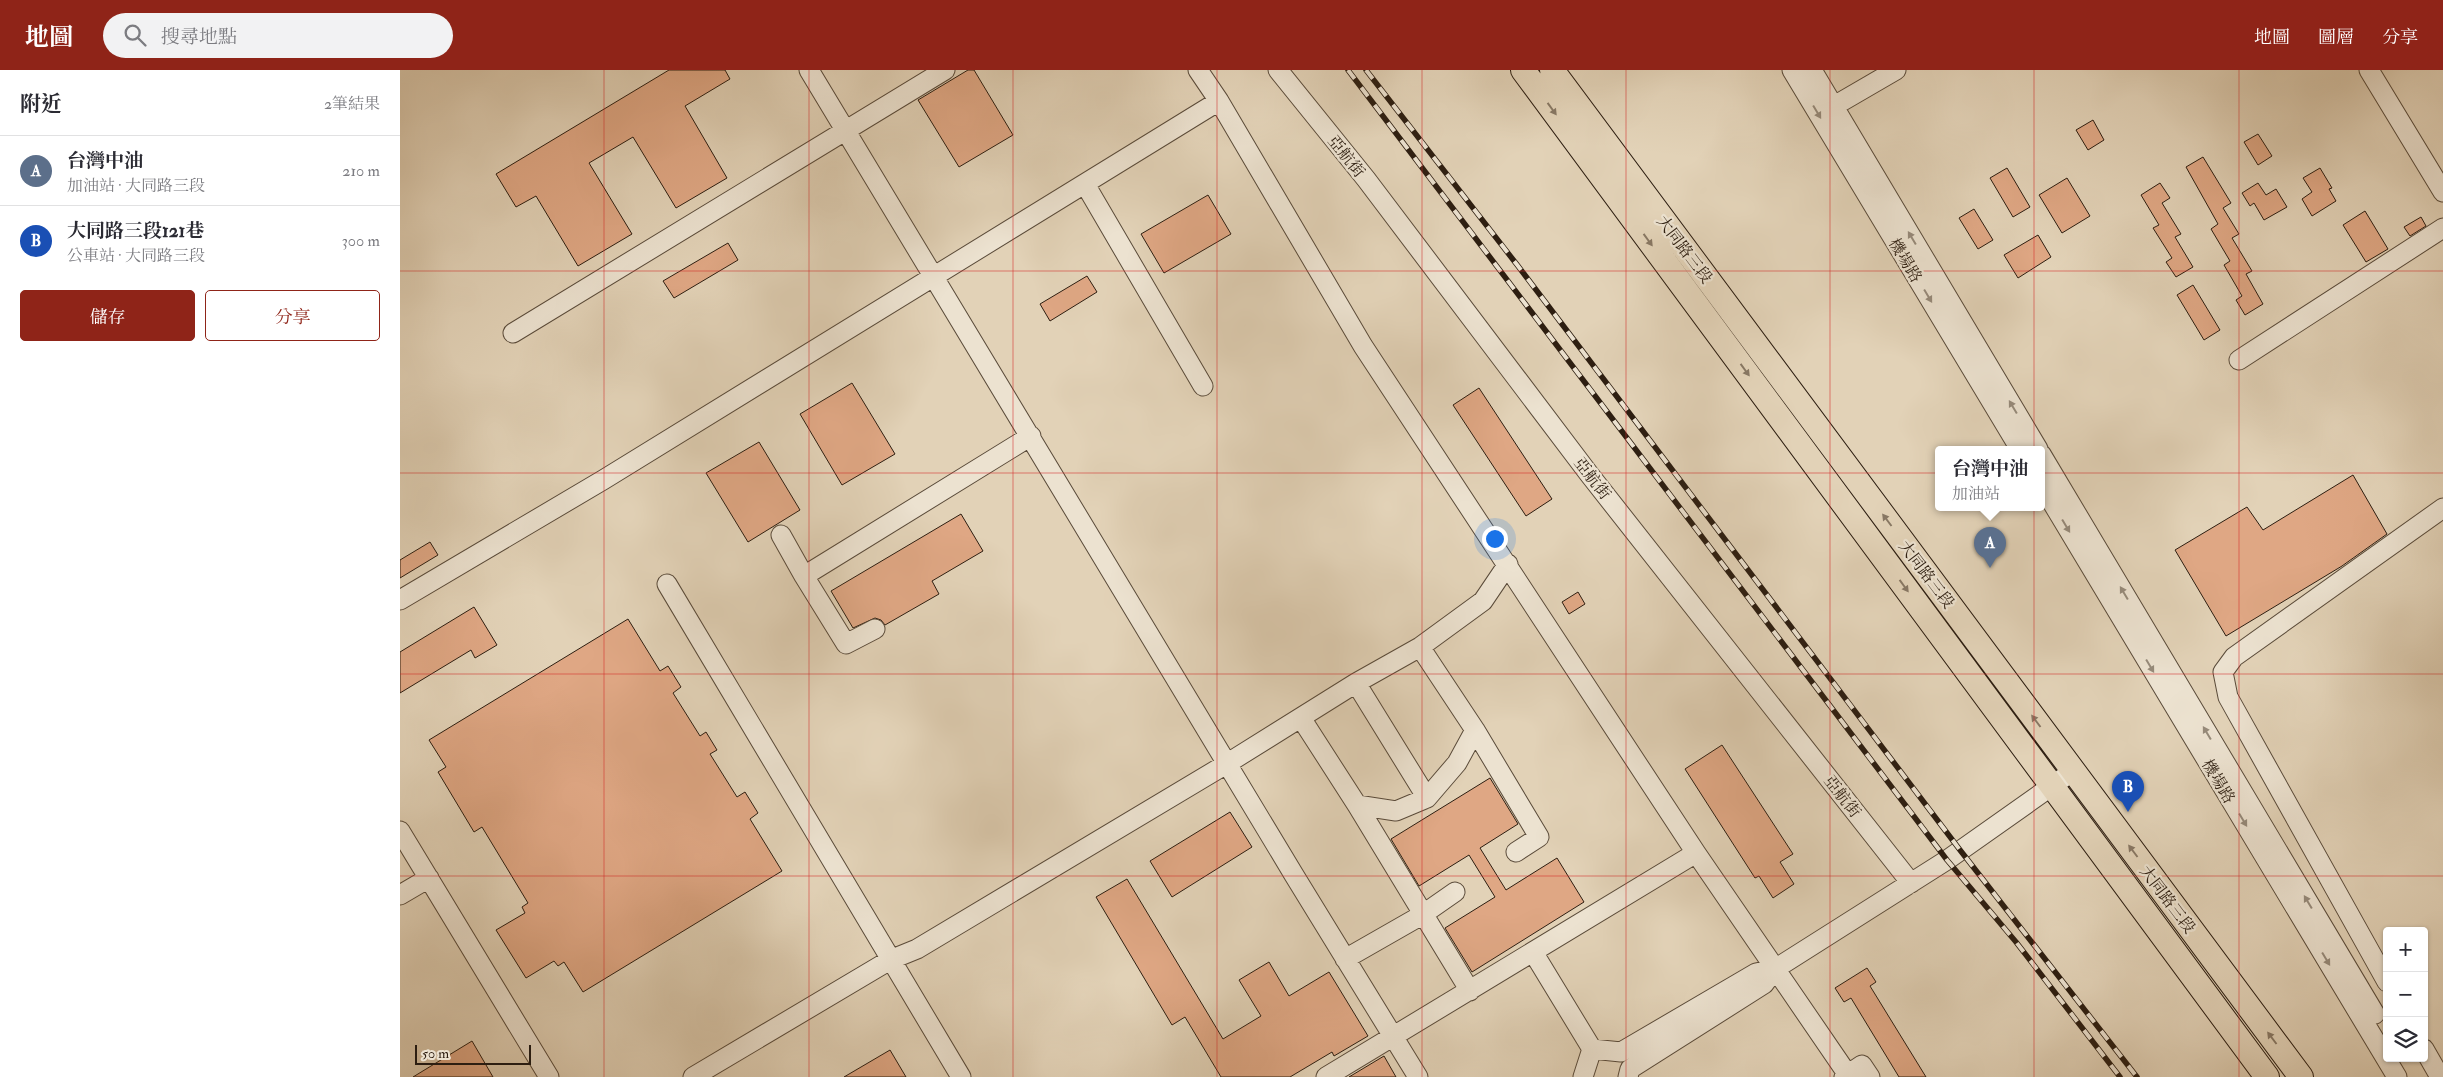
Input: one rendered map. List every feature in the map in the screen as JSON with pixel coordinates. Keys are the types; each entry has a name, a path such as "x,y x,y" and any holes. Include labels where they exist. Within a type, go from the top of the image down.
{"main road":[{"name":"大同路三段","path":"1523,70 2267,1077"},
{"name":"大同路三段","path":"1552,70 2301,1077"}],"street":[{"path":"809,70 1418,1077"},
{"path":"513,333 945,70"},
{"path":"1198,70 1219,101 1363,346 1508,564 1696,853 1846,1076 1862,1065 1870,1077"},
{"name":"亞航街","path":"1278,70 1366,179 1590,474 1911,883"},
{"name":"機場路","path":"1792,70 2018,446"},
{"name":"機場路","path":"1812,70 2036,446"},
{"path":"1834,106 1896,70"},
{"path":"2369,70 2443,192"},
{"path":"400,600 603,480 934,274 1219,101"},
{"path":"1085,184 1203,386"},
{"path":"2239,360 2443,228"},
{"path":"804,576 1031,436"},
{"name":"機場路","path":"2045,461 2383,1027"},
{"name":"機場路","path":"2045,491 2397,1077"},
{"path":"2383,975 2228,697 2223,672 2234,657 2443,508"},
{"path":"781,534 804,576 846,644 875,629"},
{"path":"692,1077 890,960 917,949 1228,763 1356,683 1420,648 1483,601 1508,564"},
{"path":"666,584 961,1077"},
{"path":"1420,648 1476,730 1540,837 1516,852"},
{"path":"1356,683 1427,798"},
{"path":"1301,718 1357,805 1422,915 1470,991"},
{"path":"1357,805 1396,811 1427,798 1457,763 1476,730"},
{"path":"1592,1049 1621,1052 1756,973 1774,969 1911,883 2073,771"},
{"path":"400,831 549,1077"},
{"path":"1326,1077 1696,853"},
{"path":"400,895 429,878"},
{"path":"1345,959 1422,915 1455,892"},
{"path":"1533,952 1592,1049 1583,1077"},
{"path":"1621,1052 1629,1073 1764,984 1774,969"},
{"path":"2428,1056 2440,1077"},
{"path":"2403,1062 2412,1077"}],"building":[{"path":"669,70 725,70 730,79 685,106 727,178 676,208 633,137 589,163 632,234 578,266 536,196 516,207 496,174"},
{"path":"968,70 974,70 1013,135 959,167 918,100"},
{"path":"2093,120 2104,140 2088,150 2076,130"},
{"path":"2258,134 2272,156 2258,165 2244,142"},
{"path":"2203,157 2231,203 2223,208 2239,234 2232,238 2252,271 2246,274 2263,304 2245,315 2236,300 2242,296 2224,265 2230,261 2211,229 2218,224 2186,167"},
{"path":"2007,168 2030,207 2013,217 1990,178"},
{"path":"2320,168 2332,188 2329,189 2336,201 2312,216 2302,199 2312,192 2303,178"},
{"path":"2067,178 2090,216 2062,233 2039,195"},
{"path":"2160,183 2170,198 2162,203 2181,234 2175,237 2193,267 2176,277 2166,262 2172,258 2153,228 2159,225 2141,195"},
{"path":"2258,183 2266,195 2276,189 2287,207 2264,220 2254,203 2250,206 2242,193"},
{"path":"1208,195 1231,234 1164,273 1141,234"},
{"path":"1974,209 1993,240 1978,249 1959,218"},
{"path":"2365,211 2388,249 2366,262 2343,225"},
{"path":"2421,217 2426,226 2410,236 2404,227"},
{"path":"2038,235 2051,257 2018,278 2004,255"},
{"path":"728,243 738,260 674,298 663,281"},
{"path":"1087,276 1097,292 1050,321 1040,304"},
{"path":"2193,285 2220,330 2204,340 2177,295"},
{"path":"852,383 895,454 842,485 800,414"},
{"path":"1479,388 1552,499 1526,516 1453,405"},
{"path":"759,442 800,510 748,542 706,473"},
{"path":"2353,475 2387,534 2342,566 2226,636 2175,550 2247,507 2263,530"},
{"path":"961,514 983,551 932,581 939,594 885,625 881,620 875,618 853,628 831,591"},
{"path":"430,542 438,555 400,578 400,560"},
{"path":"1578,592 1585,604 1569,614 1562,602"},
{"path":"474,607 497,645 475,658 471,650 400,693 400,652"},
{"path":"628,619 660,671 668,666 681,687 673,693 700,736 706,732 717,750 710,754 737,797 745,792 758,813 750,819 782,871 583,992 564,962 558,966 554,961 526,978 496,930 525,913 522,907 528,903 482,827 474,832 438,772 446,767 429,740"},
{"path":"1722,745 1793,854 1780,862 1794,884 1773,898 1759,876 1755,878 1685,769"},
{"path":"1490,778 1518,824 1480,848 1506,890 1557,858 1584,902 1472,972 1445,928 1495,897 1469,855 1419,886 1391,839"},
{"path":"1230,812 1252,847 1172,897 1150,861"},
{"path":"1127,879 1223,1039 1261,1016 1239,980 1269,962 1289,996 1329,972 1368,1036 1334,1056 1332,1052 1290,1077 1221,1077 1185,1017 1172,1025 1096,897"},
{"path":"1867,968 1876,982 1870,986 1926,1077 1899,1077 1851,998 1844,1002 1835,988"},
{"path":"472,1041 493,1077 413,1077"},
{"path":"890,1050 906,1077 844,1077"},
{"path":"1384,1056 1396,1077 1349,1077"}],"railway":[{"path":"1348,70 1947,860 2016,942 2120,1077"},
{"path":"1366,70 1518,266 1960,850 2137,1077"}],"place":[{"name":"台灣中油","path":"1990,568"},
{"name":"大同路三段121巷","path":"2128,812"}]}
